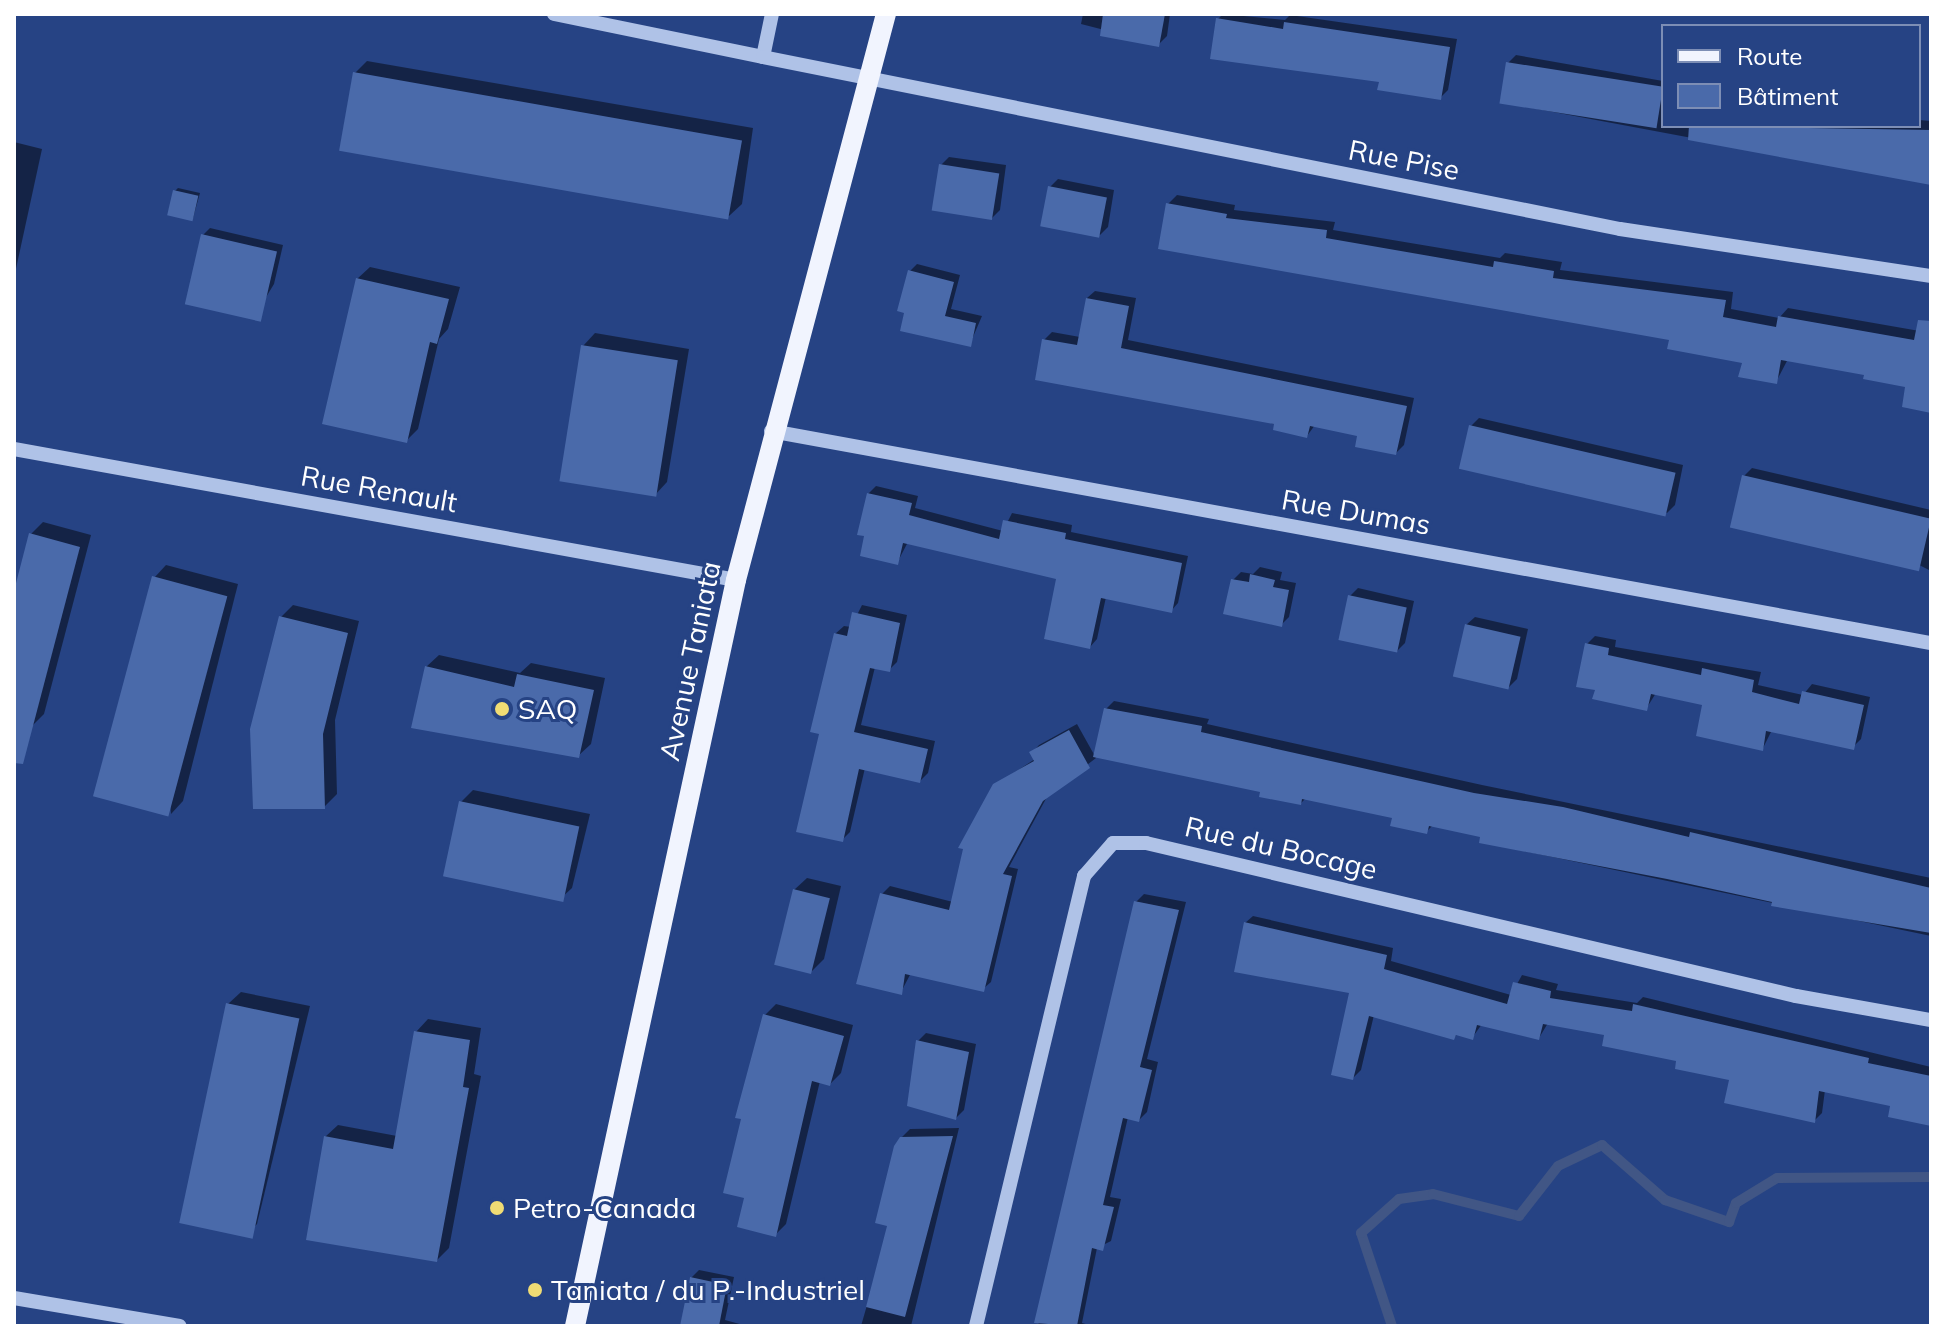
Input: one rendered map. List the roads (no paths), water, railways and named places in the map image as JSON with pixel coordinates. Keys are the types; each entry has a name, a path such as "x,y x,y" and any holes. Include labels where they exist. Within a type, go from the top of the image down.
{"main road":[{"name":"Avenue Taniata","path":"575,1326 771,431 886,14"}],"street":[{"name":"Rue Pise","path":"554,14 869,82 1620,229 1931,276"},
{"path":"763,57 772,14"},
{"name":"Rue Dumas","path":"771,431 1931,643"},
{"name":"Rue Renault","path":"14,449 736,580"},
{"name":"Rue du Bocage","path":"976,1326 1084,876 1113,843 1146,843 1796,996 1931,1020"},
{"path":"14,1298 175,1326"}],"waterway":[{"path":"1392,1326 1361,1233 1399,1199 1433,1194 1519,1216 1558,1166 1602,1145 1665,1200 1729,1222 1736,1203 1777,1178 1931,1177"}],"place":[{"name":"SAQ","path":"502,709"},
{"name":"Petro-Canada","path":"497,1208"},
{"name":"Taniata / du P.-Industriel","path":"535,1290"}]}
